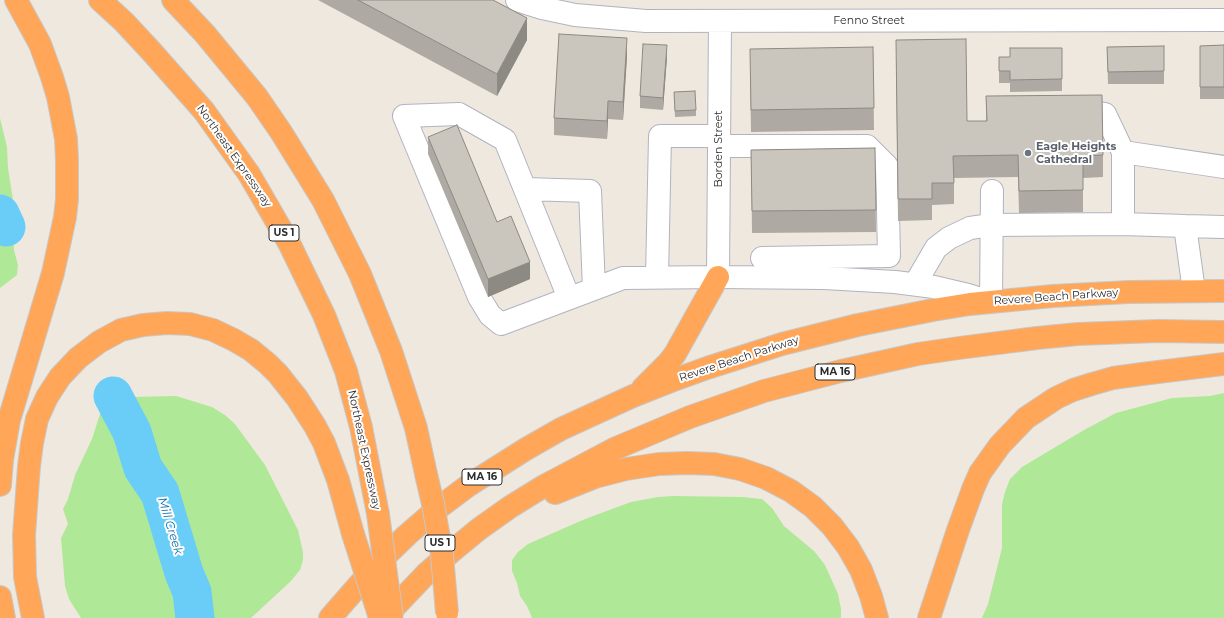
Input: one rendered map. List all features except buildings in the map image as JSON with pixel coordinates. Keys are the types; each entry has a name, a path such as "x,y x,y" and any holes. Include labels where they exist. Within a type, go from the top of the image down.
{"highway":[{"path":"0,485 2,460 9,420 55,267 67,199 68,161 66,139 58,97 42,50 32,28 16,0"},
{"name":"Northeast Expressway","path":"100,0 151,50 204,111 249,174 289,242 324,315 346,371 361,428 378,514 392,618"},
{"name":"US 1","path":"173,0 205,34 257,98 281,132 323,200 360,274 391,351 416,428 440,543 448,616"},
{"path":"633,396 652,379 675,354 718,277"},
{"name":"Revere Beach Parkway","path":"330,618 379,562 437,509 469,485 519,453 561,429 633,396 707,368 789,342 896,317 991,302 1082,294 1224,291"},
{"path":"33,618 25,577 24,542 32,443 37,420 47,397 60,377 78,358 99,342 121,330 143,325 167,323 197,326 213,330 234,340 251,350 268,364 298,398 324,443 338,480 353,534 380,618"},
{"name":"MA 16","path":"384,618 426,574 478,529 510,507 544,486 614,449 690,417 727,404 815,377 918,354 974,345 1037,338 1119,332 1224,332"},
{"path":"929,618 958,530 980,473 1000,445 1026,418 1056,398 1073,390 1113,378 1224,364"},
{"path":"478,529 562,490 626,469 659,464 687,463 714,464 740,469 766,478 791,491 813,507 832,526 848,547 861,570 871,596 876,618"},
{"path":"321,618 354,590"},
{"path":"0,597 4,618"}],"street":[{"name":"Fenno Street","path":"517,0 559,12 591,17 646,21 1224,20"},
{"name":"Borden Street","path":"718,277 720,21"},
{"path":"1054,108 1075,109 1105,114 1123,152 1123,224"},
{"path":"569,298 504,140 459,114 404,116 479,297 490,315 501,324 623,278 718,277 824,268 889,256 887,166 867,146 719,141 660,136 657,277"},
{"path":"1123,152 1224,167"},
{"path":"525,189 590,191 594,289"},
{"path":"762,258 951,290 991,302 992,191"},
{"path":"915,284 936,248 960,232 970,228 991,225 1123,224 1224,227"},
{"path":"1185,226 1194,291"}],"green space":[{"path":"0,118 7,147 8,168 13,200 12,218 14,250 18,265 17,275 0,288"},
{"path":"1224,393 1224,618 982,618 988,604 1002,548 1002,504 1005,492 1010,479 1022,467 1116,413 1172,398 1210,396"},
{"path":"176,396 212,407 225,415 235,424 265,465 298,530 303,552 303,560 300,570 291,581 251,618 81,618 69,599 65,586 61,538 68,524 63,509 68,499 75,475 92,439 100,414 104,407 115,400 131,397"},
{"path":"673,496 742,497 762,499 772,508 784,526 814,551 825,565 838,594 841,618 532,618 527,606 520,596 512,571 512,560 518,552 528,544 585,519 631,502"}],"waterway":[{"name":"Mill Creek","path":"0,214 6,227"},
{"name":"Mill Creek","path":"113,396 132,432 143,468 160,493 184,573 192,592 195,618"}],"place":[{"name":"Eagle Heights Cathedral","path":"1028,153"}]}
